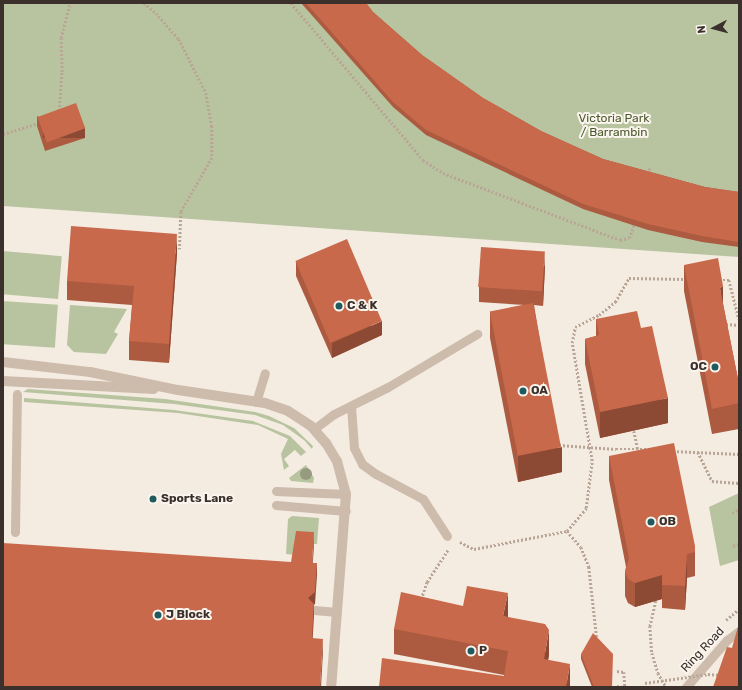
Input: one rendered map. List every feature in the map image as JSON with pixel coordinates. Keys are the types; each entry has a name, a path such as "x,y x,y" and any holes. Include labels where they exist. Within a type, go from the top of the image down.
{"street":[{"path":"3,362 26,366 90,372 178,390 256,402 288,411 314,429 336,462 346,494 346,511 331,687"},
{"path":"3,369 26,366"},
{"path":"3,381 178,390"}],"lane":[{"path":"314,429 334,414 351,406 477,334"},
{"path":"256,402 265,374"},
{"path":"15,532 17,394"},
{"path":"351,406 354,448 362,464 376,474 423,499 451,538"},
{"path":"276,491 346,494"},
{"path":"276,505 346,511"},
{"path":"314,610 337,612"},
{"name":"Ring Road","path":"686,687 727,640 739,631"}],"path":[{"path":"59,116 62,72 61,38 70,3"},
{"path":"144,3 156,12 179,39 206,93 212,126 212,158 181,212 180,249"},
{"path":"291,3 423,160 444,173 620,240 629,238 636,217"},
{"path":"3,134 45,121"},
{"path":"646,181 650,167"},
{"path":"420,603 427,582 451,538 474,548 567,531 586,508 592,461 572,343 575,327 599,315 615,302 629,278 691,279"},
{"path":"714,280 729,280 739,319"},
{"path":"725,317 728,331"},
{"path":"726,324 739,325"},
{"path":"634,431 639,455"},
{"path":"556,445 653,450"},
{"path":"668,450 739,454"},
{"path":"698,452 712,481 739,483"},
{"path":"732,513 739,509"},
{"path":"567,531 581,547 589,567 598,643"},
{"path":"733,546 739,544"},
{"path":"656,601 650,626 652,653 658,673 666,687"},
{"path":"616,686 624,687 624,672 617,671"},
{"path":"645,683 708,674 726,676"}],"green space":[{"name":"Victoria Park / Barrambin","path":"3,3 739,3 739,257 3,206"},
{"path":"3,251 62,256 58,299 3,294"},
{"path":"3,301 58,305 55,348 3,344"},
{"path":"70,305 127,309 114,332 118,334 106,354 74,352 67,345"},
{"path":"28,389 165,399 255,412 269,416 294,428 313,446 312,449 304,440 283,425 255,415 174,404 23,392"},
{"path":"24,398 174,410 253,421 290,436 306,452 301,456 295,450 284,459 289,466 284,470 281,454 288,439 258,425 178,413 24,402"},
{"path":"306,465 314,478 313,483 291,481 289,478"},
{"path":"739,493 739,560 720,566 709,507"},
{"path":"292,516 319,518 317,544 297,543 296,555 286,554 288,519"}],"building":[{"path":"306,3 366,3 373,12 422,55 483,98 541,131 603,159 705,187 739,192 739,242 702,236 648,224 583,204 426,130 393,102"},
{"path":"76,103 85,128 47,142 37,117"},
{"path":"71,226 177,234 169,344 129,341 134,286 67,281"},
{"name":"C & K","path":"347,239 382,321 330,343 295,261"},
{"path":"481,247 545,251 542,291 478,287"},
{"name":"OC","path":"718,258 723,286 720,288 739,384 739,403 712,409 684,265"},
{"name":"OA","path":"533,303 561,447 518,456 490,311"},
{"path":"637,311 641,328 652,326 668,398 600,412 585,339 599,335 596,319"},
{"name":"OB","path":"674,443 695,552 687,554 685,586 662,585 662,575 635,583 628,579 625,572 629,558 609,456"},
{"name":"J Block","path":"296,531 314,532 312,563 317,563 315,592 308,598 314,604 312,638 323,639 320,687 3,687 3,543 291,562"},
{"path":"467,586 508,593 503,616 545,624 549,630 544,659 570,664 566,687 379,687 382,658 504,676 508,651 394,629 401,592 463,606"},
{"path":"739,623 739,687 713,687 727,647 732,648"},
{"path":"593,633 613,654 612,687 594,687 581,654"}],"place":[{"name":"C & K","path":"339,306"},
{"name":"OC","path":"715,367"},
{"name":"OA","path":"523,391"},
{"name":"Sports Lane","path":"153,499"},
{"name":"OB","path":"651,522"},
{"name":"J Block","path":"158,615"},
{"name":"P","path":"471,651"}]}
